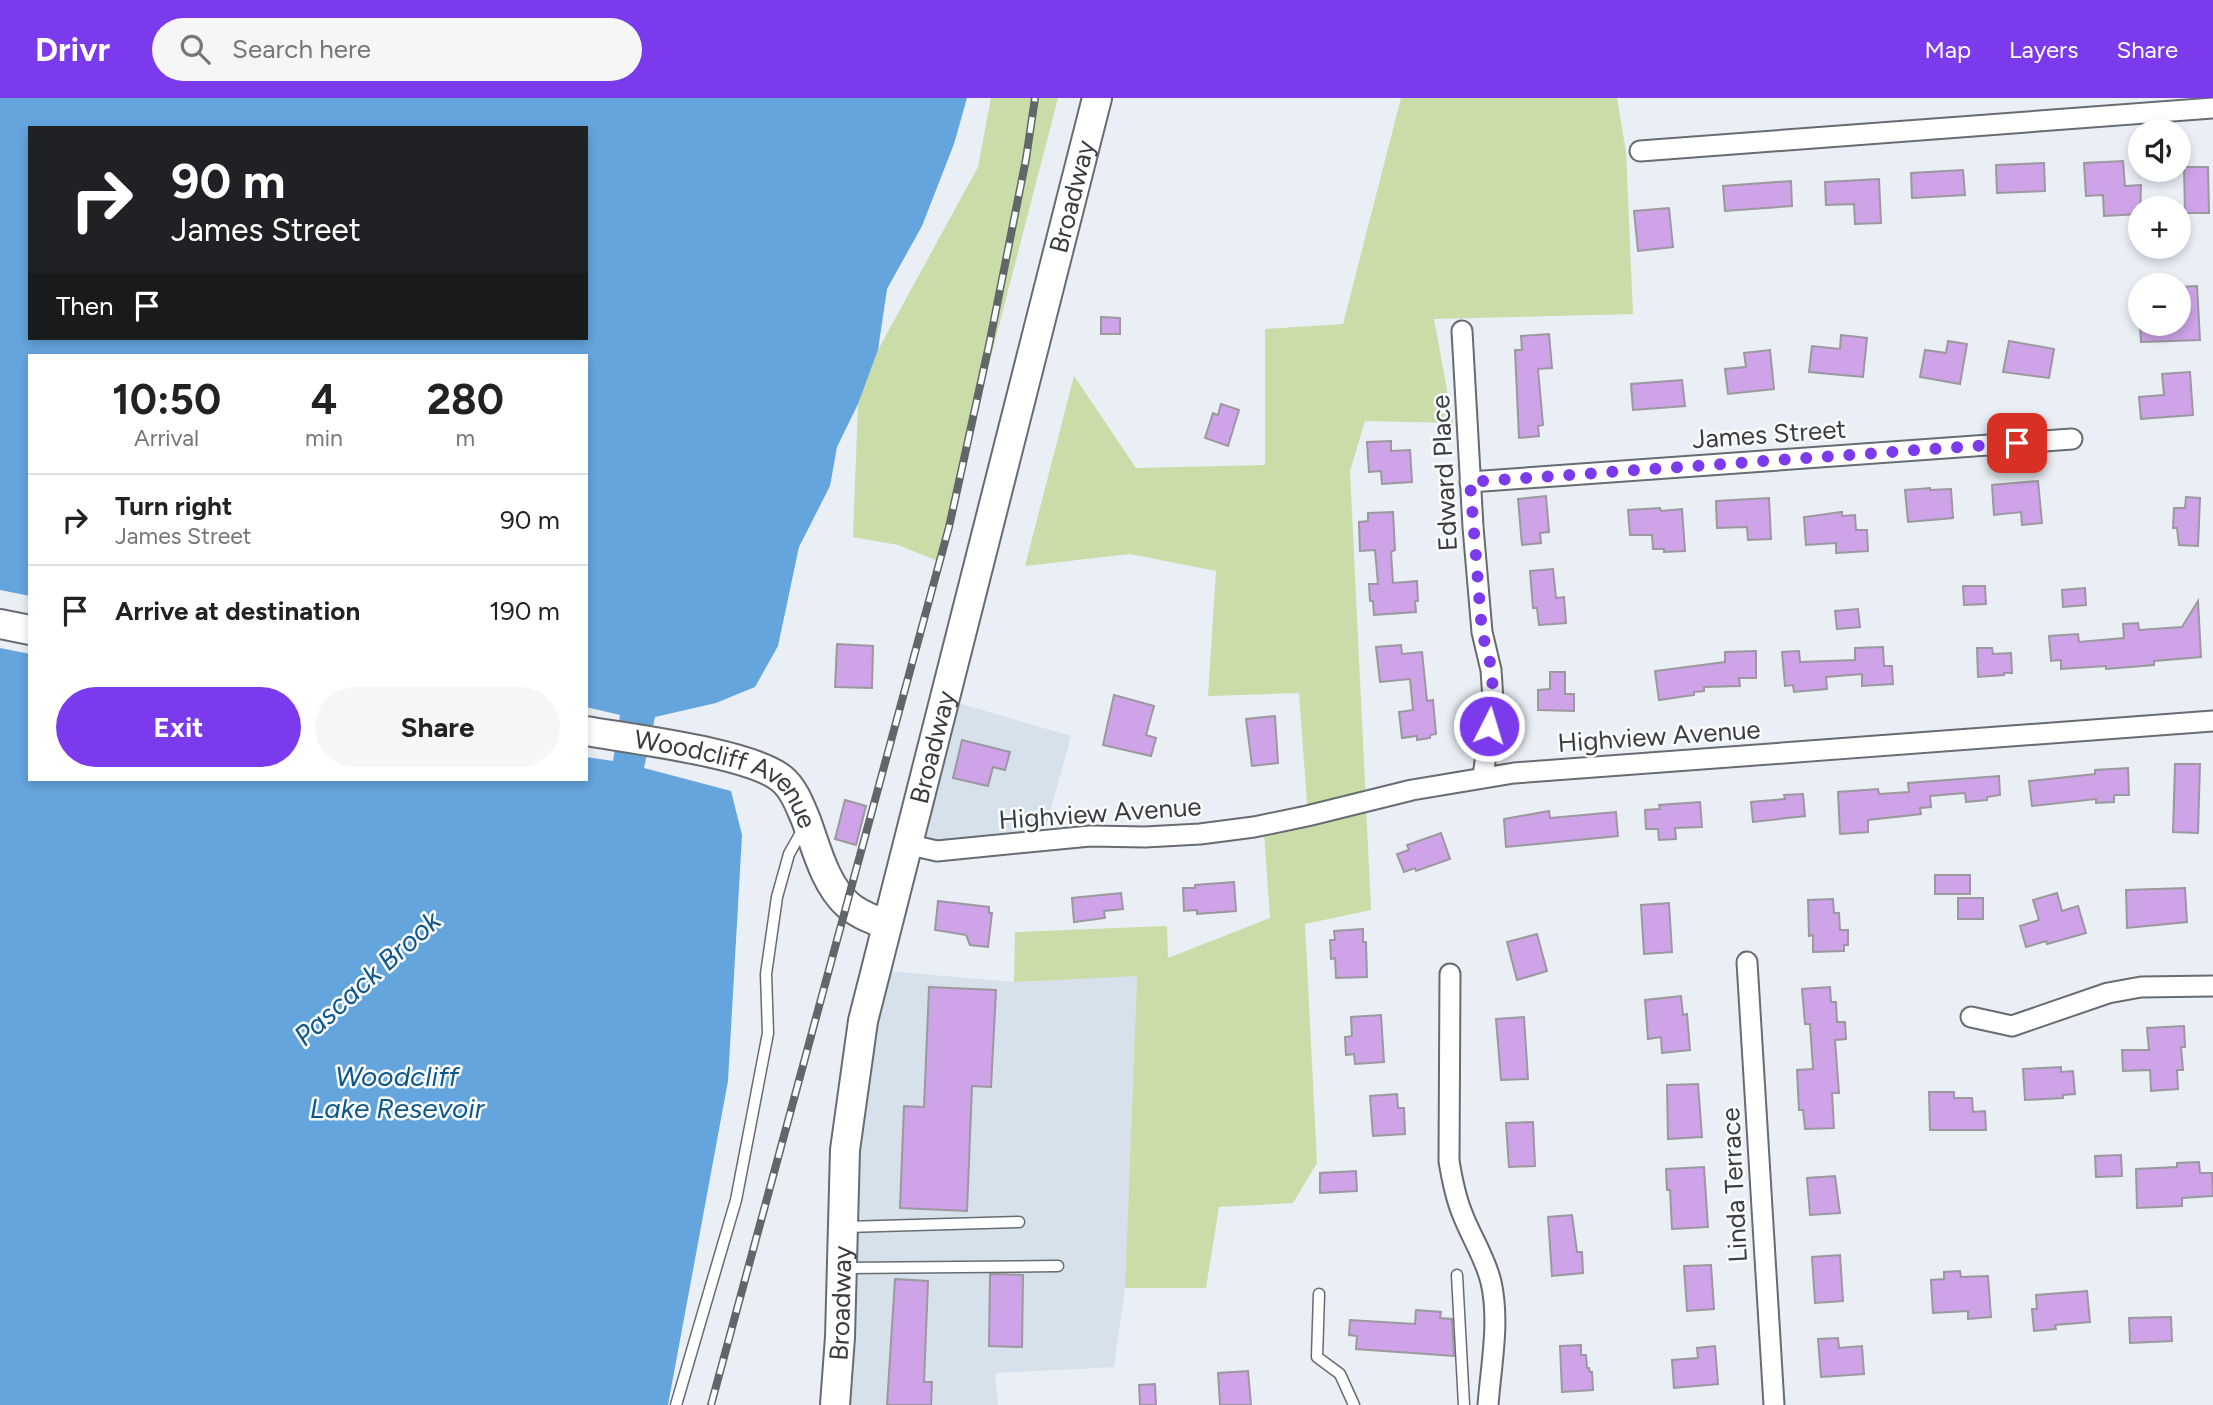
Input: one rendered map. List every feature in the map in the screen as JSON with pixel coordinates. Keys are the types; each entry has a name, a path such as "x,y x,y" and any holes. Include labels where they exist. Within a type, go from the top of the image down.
{"main road":[{"name":"Broadway","path":"835,1405 840,1337 845,1150 863,1021 1097,98"},
{"path":"0,624 28,629"},
{"name":"Woodcliff Avenue","path":"588,731 730,758 760,766 776,774 793,793 825,870 842,897 848,905 865,916 886,925"}],"street":[{"path":"1640,151 2213,108"},
{"name":"Edward Place","path":"1462,331 1482,632 1492,670 1493,701 1483,777"},
{"name":"James Street","path":"1470,482 2072,439"},
{"name":"Highview Avenue","path":"906,844 937,851 1090,836 1200,834 1254,827 1412,790 1483,777 2213,721"},
{"name":"Linda Terrace","path":"1747,962 1774,1405"},
{"path":"1450,974 1449,1161 1453,1188 1462,1215 1483,1258 1491,1284 1495,1324 1488,1405"},
{"path":"1971,1017 2012,1026 2108,993 2141,987 2213,986"}],"lane":[{"path":"676,1405 736,1200 768,1033 766,974 776,897 789,855 807,822"},
{"path":"842,1227 1019,1222"},
{"path":"841,1268 1058,1266"},
{"path":"1457,1275 1464,1405"},
{"path":"1319,1294 1317,1357 1340,1374 1354,1405"}],"shaded area":[{"path":"944,699 1071,736 1042,841 906,844"},
{"path":"875,970 1014,982 1137,975 1125,1288 1114,1367 995,1373 998,1405 835,1405"}],"green space":[{"path":"991,98 1058,98 938,561 898,545 853,537 858,404 878,350 978,167"},
{"path":"1401,98 1617,98 1626,152 1633,314 1434,319 1453,423 1365,421 1350,471 1371,910 1305,924 1317,1163 1293,1203 1219,1207 1206,1288 1125,1288 1137,976 1014,982 1015,932 1167,926 1168,958 1270,918 1263,819 1308,817 1299,693 1208,696 1216,571 1130,554 1025,566 1074,376 1136,468 1265,465 1265,329 1343,324"}],"water":[{"name":"Woodcliff Lake Resevoir","path":"0,98 967,98 954,144 922,226 887,289 878,350 858,404 837,447 830,486 799,547 778,646 755,687 716,703 655,717 644,768 731,791 742,835 728,1081 668,1405 0,1405 0,648 28,654 28,781 588,781 588,757 613,761 620,715 588,707 588,354 28,354 28,596 0,590"}],"building":[{"path":"2123,161 2125,186 2141,185 2141,196 2128,196 2128,215 2104,216 2103,195 2086,196 2084,163"},
{"path":"2044,163 2045,191 1997,193 1996,165"},
{"path":"2191,167 2208,167 2209,213 2191,213 2191,196 2185,196 2184,182 2191,182"},
{"path":"1963,170 1965,195 1912,198 1911,173"},
{"path":"1879,179 1881,223 1855,224 1854,204 1826,205 1825,182"},
{"path":"1791,181 1792,206 1725,211 1723,186"},
{"path":"1669,208 1673,247 1638,251 1634,211"},
{"path":"2191,286 2197,286 2200,340 2141,342 2141,336 2191,336"},
{"path":"1101,317 1120,318 1120,334 1101,334"},
{"path":"1549,334 1552,368 1538,369 1543,425 1538,426 1539,436 1519,438 1515,350 1522,350 1521,336"},
{"path":"1841,335 1867,338 1863,377 1809,372 1812,346 1840,349"},
{"path":"1948,341 1967,344 1960,384 1920,377 1925,350 1946,353"},
{"path":"2009,341 2054,349 2049,378 2003,372"},
{"path":"1770,350 1774,389 1728,394 1725,369 1746,367 1744,353"},
{"path":"2190,372 2193,415 2141,419 2139,397 2164,395 2162,374"},
{"path":"1682,380 1685,406 1633,410 1631,384"},
{"path":"1221,404 1239,410 1228,446 1205,438 1213,413 1218,415"},
{"path":"1391,441 1391,451 1410,450 1412,482 1382,484 1381,471 1369,472 1367,442"},
{"path":"2038,481 2042,523 2022,525 2021,512 1994,515 1992,485"},
{"path":"1951,489 1953,518 1908,522 1905,490"},
{"path":"1546,496 1549,532 1540,533 1541,543 1522,545 1518,499"},
{"path":"2186,497 2200,498 2198,546 2179,545 2177,528 2173,528 2174,508 2185,508"},
{"path":"1769,498 1771,539 1748,540 1747,527 1717,528 1716,501"},
{"path":"1660,508 1661,511 1682,509 1685,551 1664,552 1664,549 1653,549 1652,535 1630,535 1628,510"},
{"path":"1393,512 1393,583 1417,581 1416,612 1374,615 1369,584 1378,584 1375,550 1360,551 1359,522 1368,521 1368,513"},
{"path":"1842,512 1842,516 1855,515 1856,530 1867,530 1868,551 1836,553 1836,543 1806,545 1804,517"},
{"path":"1553,569 1556,598 1564,597 1566,623 1539,625 1537,608 1533,608 1530,571"},
{"path":"1963,586 1985,586 1986,604 1964,605"},
{"path":"2085,588 2086,605 2063,607 2062,590"},
{"path":"2198,601 2201,657 2106,669 2106,666 2061,669 2061,660 2051,661 2049,636 2078,634 2079,642 2124,638 2123,624 2138,623 2139,630 2182,627"},
{"path":"1858,609 1860,627 1837,629 1835,611"},
{"path":"837,644 873,646 872,688 835,687"},
{"path":"1401,645 1402,654 1422,652 1427,701 1433,700 1436,734 1430,735 1430,738 1402,738 1399,712 1413,710 1410,679 1380,682 1376,647"},
{"path":"1883,647 1884,666 1892,666 1893,684 1862,686 1862,674 1826,677 1827,689 1794,692 1793,685 1785,686 1782,652 1799,651 1800,662 1855,660 1855,648"},
{"path":"1977,648 1992,648 1993,654 2011,653 2012,673 1978,677"},
{"path":"1756,651 1756,678 1739,678 1740,686 1704,687 1704,691 1694,692 1694,695 1659,700 1655,671 1725,662 1725,652"},
{"path":"1550,672 1565,672 1565,694 1574,694 1574,711 1538,710 1538,690 1550,689"},
{"path":"1114,695 1154,706 1146,735 1156,738 1151,756 1103,745"},
{"path":"1275,716 1278,763 1252,766 1246,719"},
{"path":"962,740 1010,752 1005,770 993,767 988,786 953,778"},
{"path":"2175,764 2200,764 2198,833 2173,832"},
{"path":"2128,768 2129,795 2114,795 2114,802 2096,803 2096,799 2032,806 2029,781 2095,774 2095,770"},
{"path":"1999,776 2000,795 1987,797 1987,800 1966,802 1965,793 1930,796 1931,807 1920,808 1921,814 1868,820 1868,832 1840,834 1838,792 1878,789 1879,794 1909,792 1908,783"},
{"path":"1803,794 1805,816 1753,822 1751,802 1785,799 1784,795"},
{"path":"845,800 866,806 856,845 835,839"},
{"path":"1700,802 1702,827 1675,828 1676,839 1659,840 1658,829 1646,829 1645,810 1660,809 1659,805"},
{"path":"1549,811 1550,818 1616,812 1618,836 1506,847 1504,819"},
{"path":"1441,833 1450,859 1416,871 1415,868 1404,872 1397,854 1409,850 1407,845"},
{"path":"1935,875 1970,875 1970,894 1935,894"},
{"path":"1234,882 1236,911 1197,914 1197,910 1184,911 1183,888"},
{"path":"2185,888 2187,922 2127,928 2126,890"},
{"path":"1121,893 1123,909 1104,911 1105,918 1074,922 1072,898"},
{"path":"2057,893 2062,911 2078,906 2086,933 2026,947 2020,926 2039,920 2033,900"},
{"path":"1958,898 1983,898 1983,919 1958,919"},
{"path":"1833,899 1834,913 1839,913 1840,930 1848,930 1848,945 1844,945 1844,951 1813,952 1813,935 1809,936 1808,900"},
{"path":"938,901 989,907 989,913 992,913 988,947 970,945 966,935 935,930"},
{"path":"1669,903 1672,952 1644,954 1641,905"},
{"path":"1363,929 1367,977 1336,978 1335,958 1331,959 1330,940 1335,940 1334,931"},
{"path":"1537,934 1547,971 1517,980 1507,942"},
{"path":"929,987 996,990 991,1087 972,1086 967,1211 900,1208 904,1106 924,1107"},
{"path":"1830,987 1831,1002 1836,1002 1837,1022 1845,1022 1846,1039 1835,1040 1839,1093 1832,1093 1834,1128 1805,1129 1803,1110 1799,1110 1797,1070 1813,1069 1810,1024 1805,1024 1802,989"},
{"path":"1681,996 1683,1015 1687,1014 1690,1050 1662,1053 1661,1037 1648,1039 1645,1000"},
{"path":"1381,1015 1384,1062 1355,1064 1354,1054 1346,1055 1345,1037 1352,1036 1351,1017"},
{"path":"1524,1017 1528,1079 1501,1080 1496,1019"},
{"path":"2184,1026 2185,1047 2181,1047 2183,1070 2177,1070 2178,1089 2151,1091 2150,1070 2123,1071 2122,1050 2149,1050 2147,1028"},
{"path":"2061,1067 2061,1072 2073,1071 2075,1094 2063,1095 2063,1098 2025,1100 2023,1069"},
{"path":"1698,1084 1702,1137 1668,1139 1667,1085"},
{"path":"1929,1092 1954,1092 1954,1098 1972,1098 1973,1112 1985,1111 1986,1130 1930,1130"},
{"path":"1397,1094 1398,1108 1404,1108 1405,1134 1373,1136 1370,1096"},
{"path":"1533,1122 1535,1166 1509,1167 1506,1123"},
{"path":"2121,1155 2122,1176 2096,1177 2095,1156"},
{"path":"2199,1162 2200,1173 2212,1173 2213,1196 2182,1198 2182,1206 2137,1208 2136,1169 2177,1167 2177,1163"},
{"path":"1704,1167 1708,1227 1672,1229 1666,1169"},
{"path":"1356,1171 1357,1191 1320,1193 1320,1173"},
{"path":"1835,1176 1840,1213 1810,1215 1807,1178"},
{"path":"1572,1215 1577,1252 1582,1252 1583,1273 1552,1276 1548,1217"},
{"path":"1840,1255 1843,1301 1815,1303 1812,1257"},
{"path":"1711,1265 1714,1309 1687,1311 1684,1266"},
{"path":"1960,1271 1961,1277 1988,1276 1991,1317 1968,1319 1968,1311 1933,1313 1931,1280 1944,1279 1944,1272"},
{"path":"990,1274 1023,1275 1022,1347 989,1346"},
{"path":"895,1279 928,1281 924,1382 932,1382 931,1405 887,1405"},
{"path":"2087,1291 2090,1322 2055,1325 2056,1329 2034,1331 2032,1309 2037,1309 2036,1295"},
{"path":"1416,1310 1441,1312 1440,1318 1452,1319 1454,1356 1356,1349 1357,1336 1349,1335 1350,1320 1415,1324"},
{"path":"2171,1317 2172,1341 2130,1343 2129,1318"},
{"path":"1838,1338 1839,1348 1862,1346 1864,1374 1821,1377 1818,1339"},
{"path":"1581,1345 1581,1355 1586,1355 1587,1368 1592,1372 1593,1390 1562,1392 1560,1346"},
{"path":"1715,1346 1718,1384 1674,1388 1672,1360 1698,1358 1697,1348"},
{"path":"1248,1371 1251,1405 1220,1405 1218,1373"},
{"path":"1155,1384 1156,1405 1140,1405 1139,1385"}],"railway":[{"path":"711,1405 949,527 989,345 1026,159 1035,98"}],"route":[{"path":"1489,726 1493,701 1492,670 1482,632 1470,482 2017,443"}],"water label":[{"name":"Pascack Brook","path":"367,978"}]}
